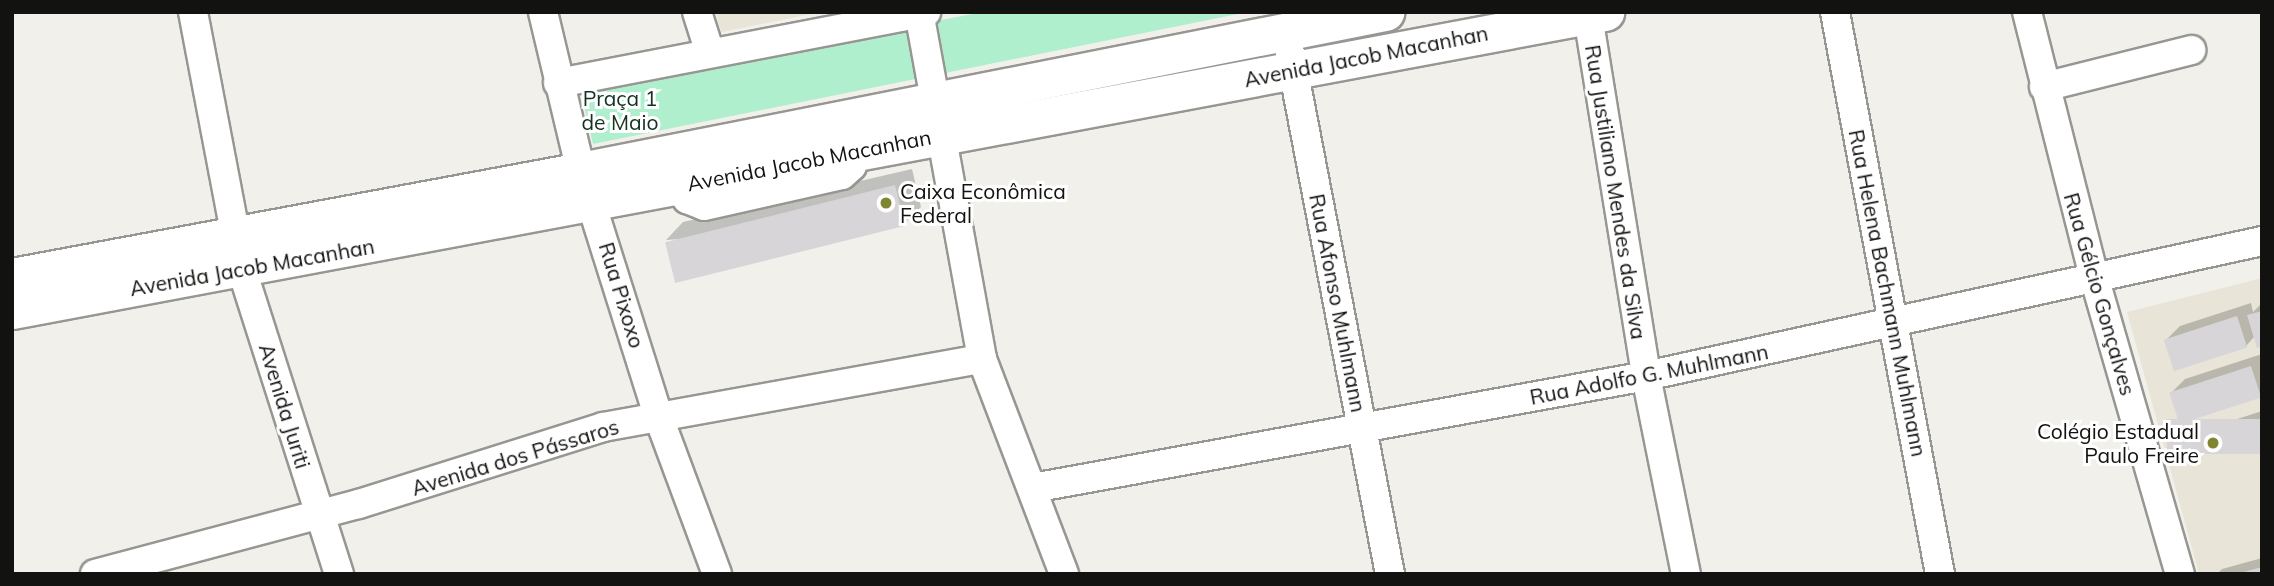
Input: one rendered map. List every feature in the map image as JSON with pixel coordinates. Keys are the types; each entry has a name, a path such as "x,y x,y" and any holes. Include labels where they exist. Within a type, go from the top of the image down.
{"main road":[{"name":"Avenida Jacob Macanhan","path":"12,310 238,254 587,188 939,117 1286,32 1385,12"},
{"name":"Avenida Jacob Macanhan","path":"587,188 680,186 857,150 939,117 1295,70 1596,14"},
{"name":"Avenida Jacob Macanhan","path":"12,277 238,254"}],"street":[{"name":"Avenida Juriti","path":"193,12 238,254 318,515 339,574"},
{"name":"Rua Pixoxo","path":"543,12 558,83 587,188 659,418 717,574"},
{"path":"697,12 710,53"},
{"name":"Rua Helena Bachmann Muhlmann","path":"1835,12 1940,574"},
{"name":"Rua Gélcio Gonçalves","path":"2026,12 2095,280 2180,574"},
{"path":"558,83 921,13 982,359 1064,574"},
{"name":"Rua Justiliano Mendes da Silva","path":"1596,14 1646,376 1686,574"},
{"name":"Rua Afonso Muhlmann","path":"1286,32 1390,574"},
{"path":"2044,87 2191,50"},
{"name":"Rua Adolfo G. Muhlmann","path":"1033,488 1646,376 2095,280 2262,241"},
{"name":"Avenida dos Pássaros","path":"95,574 318,515 603,427 982,359"}],"shaded area":[{"path":"716,12 822,12 721,32"},
{"name":"Colégio Estadual Paulo Freire","path":"2262,278 2262,574 2199,574 2127,312"}],"green space":[{"name":"Praça 1 de Maio","path":"983,12 1238,14 593,144 580,89"}],"building":[{"path":"895,185 905,226 675,283 665,242"},
{"path":"2262,311 2262,347 2257,348 2247,315"},
{"path":"2237,316 2247,347 2174,371 2164,340"},
{"path":"2251,366 2261,397 2179,424 2169,393"},
{"path":"2167,419 2262,419 2262,454 2167,454"},
{"path":"2262,567 2262,574 2240,574 2240,573"}],"place":[{"name":"Caixa Econômica Federal","path":"886,203"},
{"name":"Colégio Estadual Paulo Freire","path":"2213,443"}]}
